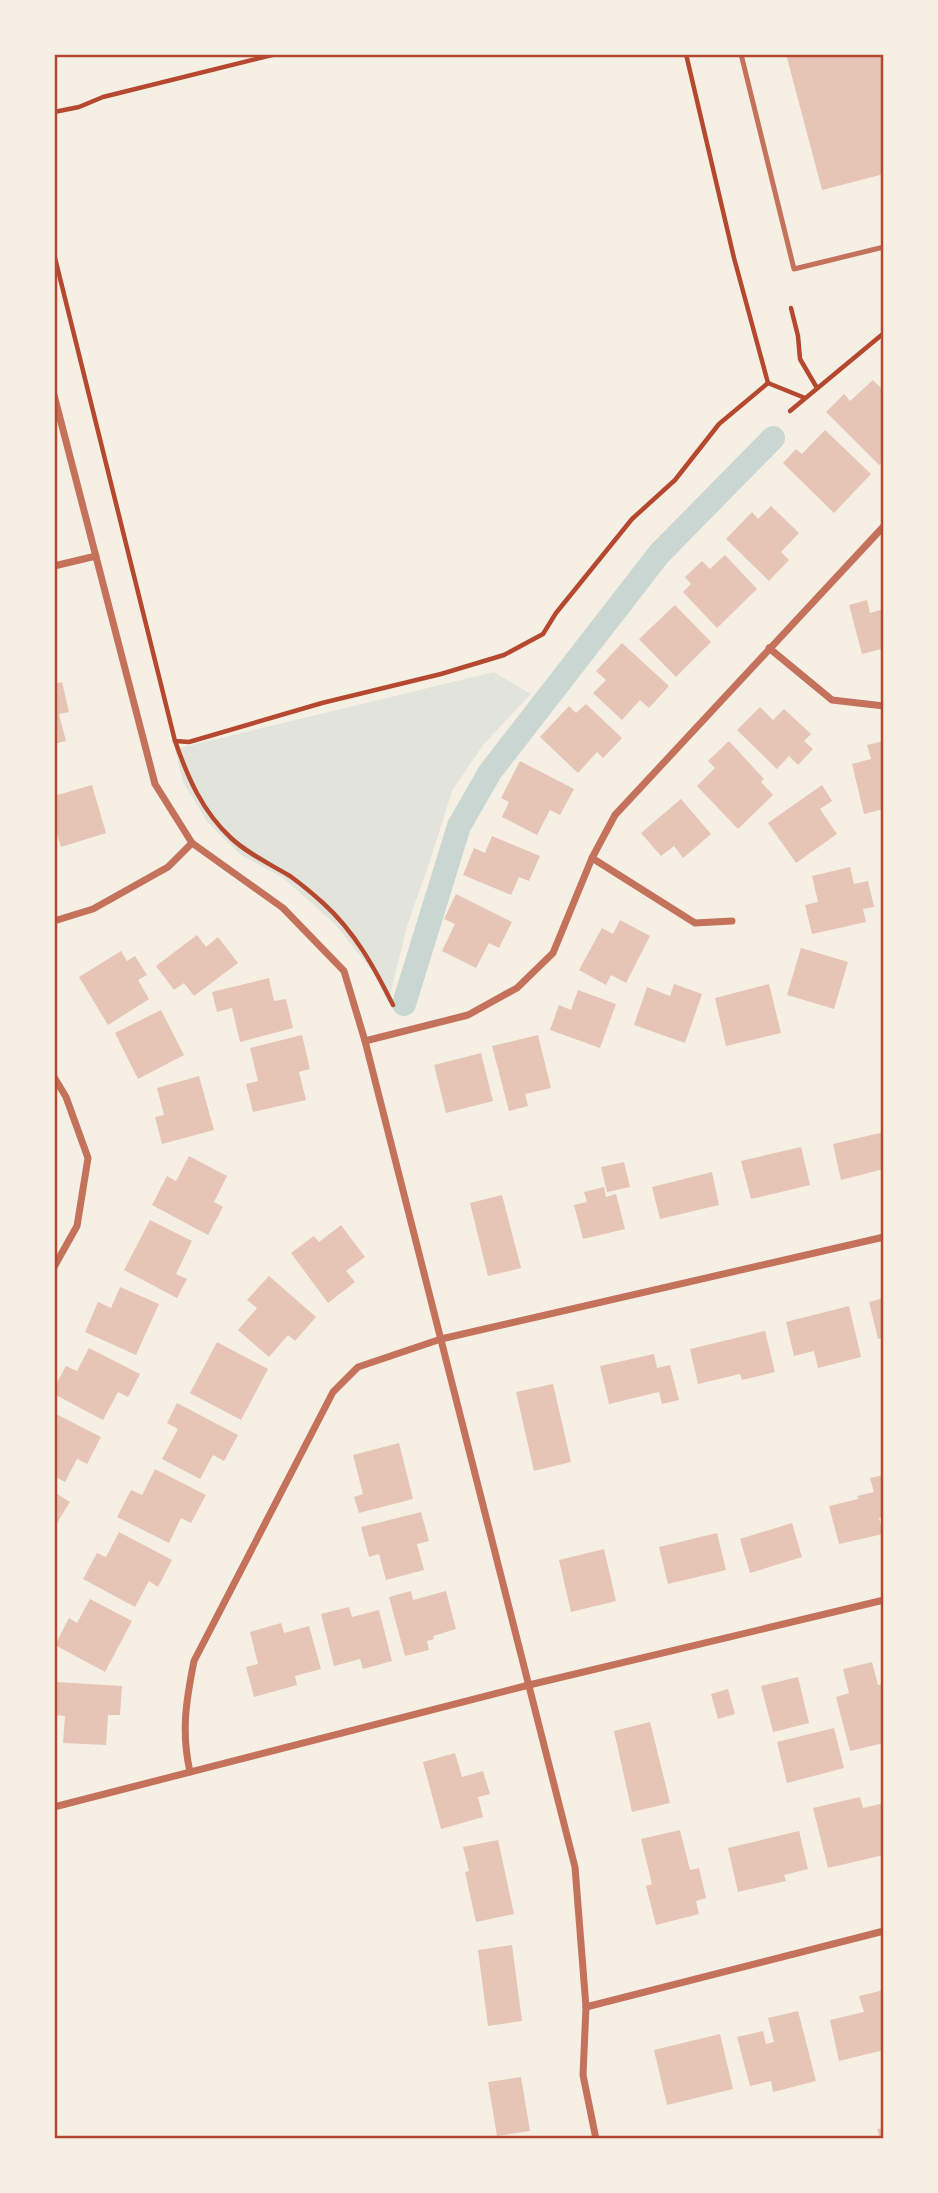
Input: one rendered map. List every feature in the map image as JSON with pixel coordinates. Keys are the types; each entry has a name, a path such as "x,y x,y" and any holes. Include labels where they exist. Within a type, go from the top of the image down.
{"street":[{"path":"54,395 155,784 192,843 283,908 344,971 365,1041 575,1867 586,2007 583,2075 596,2139"},
{"path":"365,1041 468,1015 517,988 553,953 592,858 615,815 884,526"},
{"path":"54,566 96,556"},
{"path":"769,648 832,700 884,706"},
{"path":"54,921 93,909 167,867 192,843"},
{"path":"592,858 695,923 732,921"},
{"path":"54,1077 66,1097 88,1158 77,1226 54,1268"},
{"path":"190,1772 185,1748 184,1707 194,1661 333,1392 358,1367 441,1339 884,1237"},
{"path":"54,1807 529,1685 884,1600"},
{"path":"586,2007 884,1931"}],"lane":[{"path":"741,54 794,269 884,247"}],"path":[{"path":"54,112 79,107 103,97 276,54"},
{"path":"686,54 734,258 768,383"},
{"path":"54,254 175,741 202,806 232,839 292,877 324,903 350,931 373,965 393,1005"},
{"path":"791,308 800,359 817,388"},
{"path":"790,411 884,333"},
{"path":"768,383 805,398"},
{"path":"175,741 189,742 322,703 441,674 504,655 543,634 556,613 632,519 675,480 719,425 768,383"}],"shaded area":[{"path":"494,672 531,694 483,745 452,791 408,923 388,1003 374,973 334,923 283,878 241,855 208,823 183,782 175,749"}],"building":[{"path":"786,54 884,54 884,174 822,190"},
{"path":"873,380 884,391 884,460 879,465 826,412 844,394 850,401"},
{"path":"825,430 871,474 834,513 783,463 796,449 802,454"},
{"path":"771,506 799,533 781,552 789,560 769,581 726,539 752,512 758,519"},
{"path":"725,555 757,589 717,628 683,592 691,584 685,577 702,561 710,569"},
{"path":"867,600 870,613 884,609 884,656 881,649 862,654 849,605"},
{"path":"675,605 711,642 676,677 639,639"},
{"path":"622,643 669,686 649,708 640,700 622,720 593,693 606,680 596,671"},
{"path":"62,682 69,712 59,714 66,741 54,744 54,684"},
{"path":"586,704 622,738 603,758 597,752 578,773 540,737 569,706 576,713"},
{"path":"760,707 773,720 784,709 811,734 804,741 813,749 798,765 789,756 777,769 737,730"},
{"path":"729,741 764,779 761,782 773,795 738,829 697,786 715,768 708,761"},
{"path":"884,741 884,809 864,814 852,764 871,759 867,745"},
{"path":"520,761 574,789 560,815 550,810 537,835 502,817 509,802 501,798"},
{"path":"92,785 106,833 61,847 54,824 54,796"},
{"path":"822,785 832,801 820,809 837,834 796,863 768,823"},
{"path":"681,799 711,834 683,858 674,846 661,856 641,833"},
{"path":"492,836 540,856 529,881 519,877 511,895 463,875 474,848 485,853"},
{"path":"850,867 854,884 868,881 874,907 863,909 866,922 812,934 805,905 818,902 812,876"},
{"path":"456,894 512,922 499,948 489,943 476,968 442,951 455,924 444,919"},
{"path":"620,920 650,936 626,983 611,975 606,985 579,970 602,928 613,934"},
{"path":"197,935 206,947 218,937 238,963 194,996 184,983 174,990 156,966"},
{"path":"801,948 848,962 834,1009 787,995"},
{"path":"121,951 127,961 135,956 147,975 138,980 149,999 108,1025 79,977"},
{"path":"269,978 274,1001 286,999 293,1028 240,1042 232,1008 217,1012 212,992"},
{"path":"674,984 702,994 685,1043 634,1025 647,987 670,996"},
{"path":"769,984 781,1033 726,1046 715,998"},
{"path":"578,990 616,1004 600,1048 550,1030 559,1005 571,1010"},
{"path":"161,1010 184,1055 138,1079 115,1033"},
{"path":"302,1035 310,1069 299,1072 306,1100 253,1112 246,1084 258,1081 250,1048"},
{"path":"538,1035 551,1088 525,1094 528,1106 509,1111 492,1046"},
{"path":"481,1053 493,1101 446,1113 434,1065"},
{"path":"199,1076 214,1130 162,1144 155,1117 164,1115 157,1088"},
{"path":"884,1132 884,1169 841,1180 833,1144"},
{"path":"801,1147 810,1185 751,1199 741,1161"},
{"path":"189,1156 227,1176 214,1202 223,1207 208,1235 152,1205 167,1176 176,1181"},
{"path":"624,1162 630,1187 607,1192 601,1167"},
{"path":"712,1172 719,1205 660,1219 652,1187"},
{"path":"604,1187 606,1197 616,1194 625,1229 583,1239 574,1205 587,1202 584,1192"},
{"path":"502,1195 521,1268 488,1276 470,1203"},
{"path":"150,1220 192,1241 176,1274 187,1279 177,1298 124,1270"},
{"path":"341,1225 365,1257 346,1271 355,1282 328,1303 291,1253 314,1236 319,1242"},
{"path":"269,1276 316,1317 295,1341 288,1335 269,1357 238,1330 257,1308 247,1300"},
{"path":"120,1287 159,1304 136,1355 85,1332 98,1302 111,1308"},
{"path":"884,1298 884,1338 878,1339 869,1302"},
{"path":"849,1306 861,1357 818,1368 814,1351 794,1356 786,1322"},
{"path":"765,1331 775,1372 742,1380 740,1374 698,1384 690,1349"},
{"path":"217,1342 268,1369 241,1420 190,1393"},
{"path":"89,1348 140,1374 128,1397 118,1392 103,1420 54,1394 54,1388 66,1366 77,1371"},
{"path":"654,1354 657,1368 670,1365 679,1400 662,1404 659,1392 609,1404 600,1366"},
{"path":"553,1384 571,1462 534,1471 516,1392"},
{"path":"177,1403 238,1435 224,1461 213,1455 200,1479 162,1459 178,1429 167,1423"},
{"path":"54,1413 101,1437 87,1464 77,1459 65,1482 54,1476"},
{"path":"399,1443 413,1499 359,1513 354,1497 363,1494 353,1455"},
{"path":"155,1469 206,1495 191,1523 181,1518 169,1543 117,1517 131,1490 142,1495"},
{"path":"884,1475 884,1517 879,1518 883,1534 839,1544 829,1506 874,1492 870,1478"},
{"path":"54,1492 70,1502 54,1528"},
{"path":"421,1512 429,1541 417,1544 424,1570 386,1580 379,1554 369,1557 361,1527"},
{"path":"792,1523 802,1557 750,1573 740,1539"},
{"path":"119,1532 172,1560 158,1587 149,1581 135,1607 83,1579 97,1553 106,1557"},
{"path":"717,1533 726,1570 668,1584 659,1547"},
{"path":"604,1549 616,1601 571,1612 559,1560"},
{"path":"411,1591 413,1600 446,1591 456,1629 433,1636 434,1639 427,1641 429,1650 405,1656 389,1597"},
{"path":"90,1599 132,1621 105,1672 55,1645 69,1618 77,1623"},
{"path":"349,1607 352,1617 379,1610 392,1661 363,1669 360,1659 334,1666 321,1614"},
{"path":"281,1623 284,1633 309,1626 321,1669 295,1676 297,1685 254,1697 246,1667 258,1664 250,1632"},
{"path":"872,1662 878,1685 884,1684 884,1743 850,1751 836,1697 849,1693 843,1669"},
{"path":"798,1677 809,1723 773,1732 761,1686"},
{"path":"56,1682 122,1686 120,1715 108,1715 106,1745 63,1743 65,1716 54,1715"},
{"path":"728,1689 735,1714 718,1719 711,1694"},
{"path":"650,1722 670,1803 632,1812 614,1731"},
{"path":"834,1728 844,1768 787,1783 777,1742"},
{"path":"455,1753 462,1777 483,1771 490,1794 478,1797 483,1817 441,1829 423,1762"},
{"path":"860,1797 863,1808 884,1803 884,1855 828,1868 813,1808"},
{"path":"680,1830 690,1870 699,1868 706,1898 696,1901 699,1914 656,1925 646,1886 652,1884 641,1839"},
{"path":"799,1831 808,1869 784,1875 786,1881 738,1892 728,1848"},
{"path":"498,1840 514,1914 476,1922 465,1872 469,1871 463,1847"},
{"path":"512,1945 522,2021 488,2026 478,1950"},
{"path":"884,1990 884,2050 839,2061 830,2020 864,2012 859,1996"},
{"path":"798,2011 816,2081 773,2092 771,2081 750,2086 737,2037 763,2031 766,2044 774,2042 768,2018"},
{"path":"720,2034 733,2089 667,2105 654,2050"},
{"path":"521,2077 530,2131 497,2136 488,2082"},
{"path":"884,2128 884,2139 880,2139 877,2129"}],"waterway":[{"path":"404,1004 459,826 490,772 659,554 773,438"}]}
